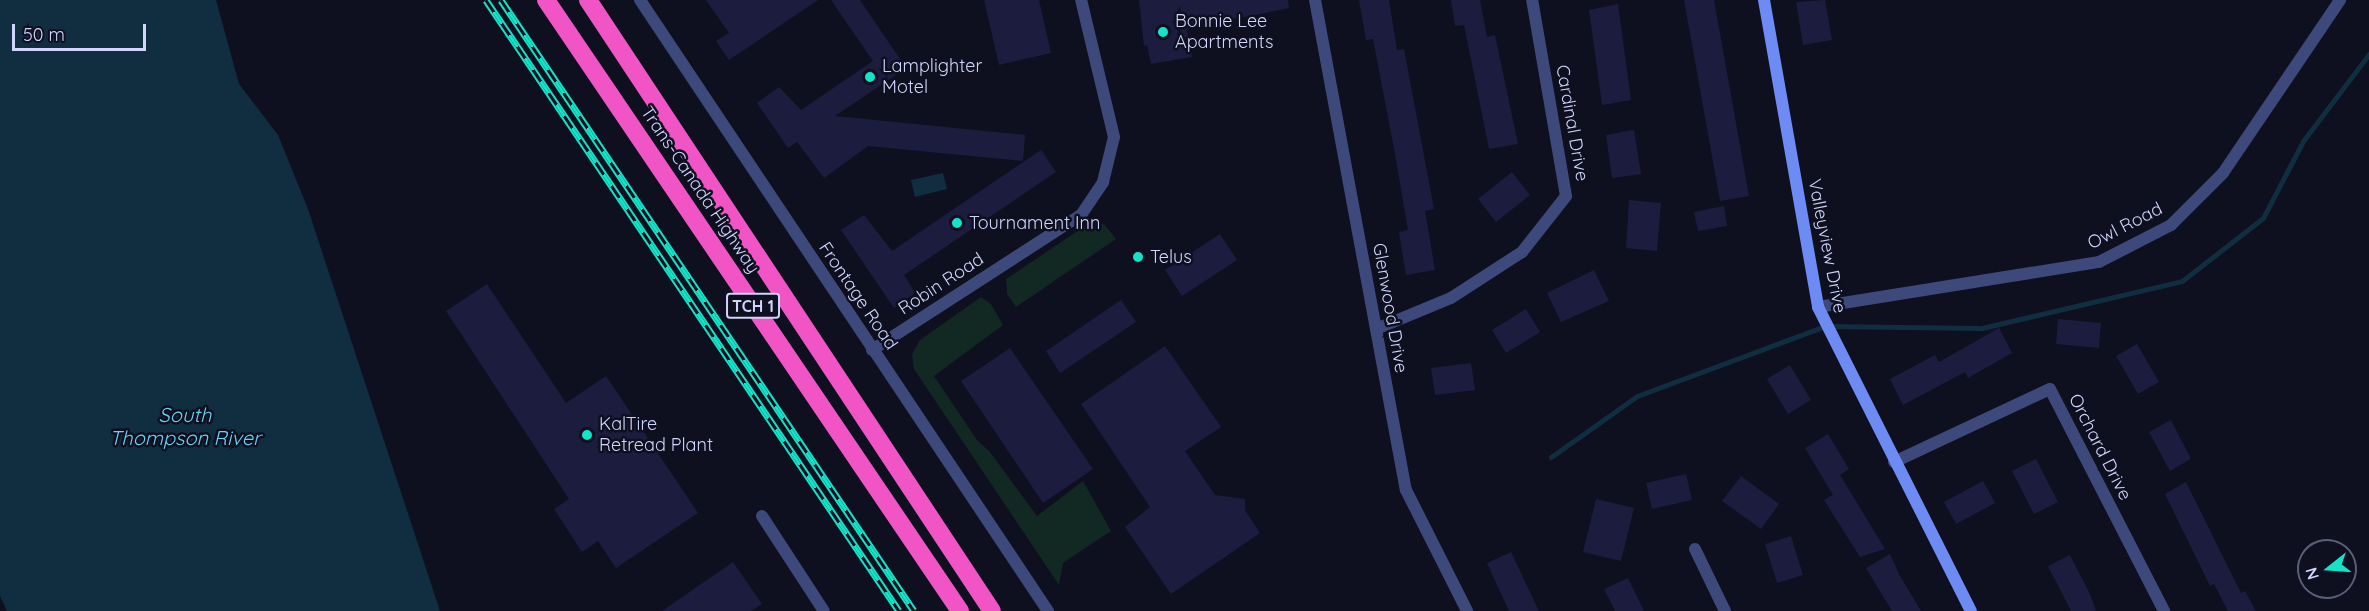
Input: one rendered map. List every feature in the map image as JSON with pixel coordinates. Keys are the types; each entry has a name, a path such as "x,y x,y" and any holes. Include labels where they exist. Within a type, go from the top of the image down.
{"highway":[{"name":"Trans-Canada Highway","path":"546,0 960,611"},
{"name":"Trans-Canada Highway","path":"588,0 992,611"}],"street":[{"name":"Frontage Road","path":"640,0 1048,611"},
{"name":"Robin Road","path":"872,350 1081,215 1103,182 1114,137 1081,0"},
{"name":"Glenwood Drive","path":"1315,0 1406,490 1467,611"},
{"name":"Cardinal Drive","path":"1376,329 1451,298 1522,252 1566,196 1532,0"},
{"name":"Valleyview Drive","path":"1764,0 1818,307 1971,611"},
{"name":"Owl Road","path":"1818,307 2099,262 2171,225 2223,172 2340,0"},
{"name":"Orchard Drive","path":"1894,462 2050,389 2164,611"},
{"path":"762,516 824,611"},
{"path":"1695,549 1725,611"}],"green space":[{"path":"1091,222 1104,224 1116,239 1016,307 1007,294 1006,279"},
{"path":"981,297 991,304 1003,325 934,376 977,440 990,452 1037,516 1083,481 1111,531 1063,563 1059,585 914,369 912,354 920,340"}],"water":[{"name":"South Thompson River","path":"0,0 216,0 239,84 278,135 308,209 440,611 7,611 0,596"},
{"path":"943,173 947,189 915,197 911,180"}],"building":[{"path":"706,0 818,0 729,60 716,41 729,33"},
{"path":"831,0 860,0 906,68 835,116 1025,135 1023,161 868,146 824,178 797,142 788,148 757,103 779,87 801,110 873,61"},
{"path":"984,0 1039,0 1051,53 999,65"},
{"name":"Bonnie Lee Apartments","path":"1139,0 1288,0 1289,8 1187,29 1192,57 1151,64 1147,45 1144,46"},
{"path":"1359,0 1389,0 1397,50 1404,49 1434,209 1425,211 1435,270 1406,275 1399,232 1408,230 1373,39 1366,40"},
{"path":"1451,0 1480,0 1487,37 1495,35 1518,144 1489,149 1464,25 1455,26"},
{"path":"1684,0 1714,0 1749,196 1720,201"},
{"path":"1825,0 1832,40 1803,45 1796,2"},
{"path":"1618,4 1631,100 1602,105 1589,10"},
{"path":"1634,130 1641,174 1612,178 1606,135"},
{"name":"Tournament Inn","path":"1041,150 1056,172 904,275 915,293 894,308 841,230 864,215 892,251"},
{"path":"1512,172 1530,195 1496,222 1478,199"},
{"path":"1629,200 1661,203 1657,251 1626,248"},
{"path":"1724,206 1727,226 1698,231 1694,212"},
{"path":"1220,234 1237,260 1182,296 1165,270"},
{"path":"1594,270 1609,301 1561,322 1547,293"},
{"name":"KalTire Retread Plant","path":"487,284 566,403 606,376 698,513 616,568 598,541 582,552 554,509 569,499 446,311"},
{"path":"1121,300 1136,322 1060,373 1046,351"},
{"path":"1526,309 1540,332 1506,353 1492,330"},
{"path":"2058,319 2101,323 2099,348 2056,344"},
{"path":"1999,328 2012,353 1968,378 1965,372 1903,405 1890,379 1935,355 1939,362"},
{"path":"2137,344 2159,382 2138,394 2116,356"},
{"path":"1165,346 1221,427 1185,451 1215,495 1245,499 1245,510 1260,533 1171,594 1125,527 1150,507 1081,404"},
{"path":"1010,348 1093,469 1043,503 961,381"},
{"path":"1471,363 1475,390 1435,395 1431,368"},
{"path":"1790,365 1811,400 1788,414 1767,379"},
{"path":"2171,420 2191,459 2170,471 2149,432"},
{"path":"1828,434 1849,469 1840,475 1885,549 1860,557 1824,500 1833,495 1805,448"},
{"path":"2036,459 2058,502 2034,514 2012,471"},
{"path":"1686,474 1692,500 1652,509 1646,483"},
{"path":"1741,476 1779,504 1761,529 1722,501"},
{"path":"1983,481 1995,503 1956,524 1944,502"},
{"path":"2186,482 2241,593 2245,591 2256,611 2228,611 2214,584 2210,586 2165,494"},
{"path":"1596,499 1634,508 1621,561 1583,552"},
{"path":"1791,536 1803,575 1777,583 1765,544"},
{"path":"1511,552 1539,611 1509,611 1487,563"},
{"path":"1890,554 1921,611 1892,611 1866,568"},
{"path":"2070,555 2096,611 2071,611 2048,566"},
{"path":"733,562 762,604 751,611 662,611"},
{"path":"1628,578 1644,611 1615,611 1604,589"}],"waterway":[{"path":"1551,457 1637,396 1825,326 1982,328 2182,281 2263,218 2303,141 2369,54"}],"railway":[{"path":"486,0 899,611"},
{"path":"501,0 914,611"}],"place":[{"name":"Bonnie Lee Apartments","path":"1163,32"},
{"name":"Lamplighter Motel","path":"870,77"},
{"name":"Tournament Inn","path":"957,223"},
{"name":"Telus","path":"1138,257"},
{"name":"KalTire Retread Plant","path":"587,435"}]}
